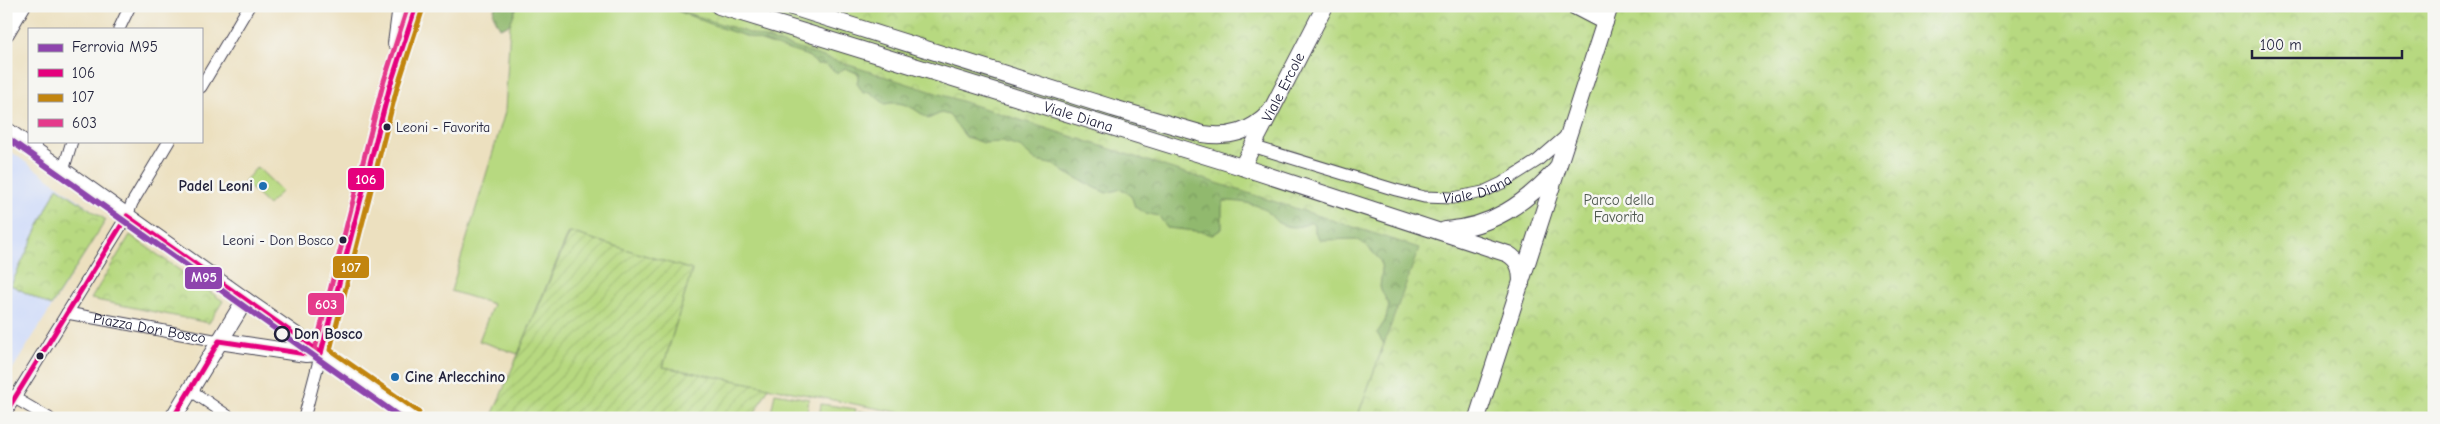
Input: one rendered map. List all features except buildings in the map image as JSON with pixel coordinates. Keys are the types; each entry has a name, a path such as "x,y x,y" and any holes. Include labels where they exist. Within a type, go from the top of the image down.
{"street":[{"path":"6,33 22,6"},
{"path":"119,28 130,6"},
{"path":"202,85 249,6"},
{"path":"390,86 401,6"},
{"path":"304,418 390,86 416,6"},
{"name":"Viale Diana","path":"719,6 1242,167 1437,231 1514,258 1520,269 1521,284"},
{"name":"Viale Diana","path":"789,6 1104,105 1203,134 1216,136 1240,133 1260,122 1270,112"},
{"name":"Viale Ercole","path":"1242,167 1325,6"},
{"path":"1574,6 1605,22"},
{"name":"Viale Diana","path":"1521,284 1610,6"},
{"path":"6,130 415,418"},
{"name":"Viale Diana","path":"1252,146 1396,190 1424,197 1453,198 1483,192 1502,183 1556,147 1571,130"},
{"path":"63,171 72,142"},
{"name":"Piazza Don Bosco","path":"168,142 132,203 127,216 67,313 220,341 306,354 321,353"},
{"name":"Viale Diana","path":"1437,231 1463,229 1480,225 1496,218 1529,197 1558,168"},
{"path":"1477,418 1521,284"},
{"name":"Piazza Don Bosco","path":"220,341 245,300"},
{"path":"6,412 10,396 67,313"},
{"path":"173,418 220,341"},
{"path":"190,390 231,418"},
{"path":"10,396 49,418"}],"shaded area":[{"path":"6,148 106,220 7,378 6,377"}],"green space":[{"path":"495,6 517,6 510,24 500,28 493,14"},
{"path":"511,6 665,6 1420,248 1357,418 927,418 663,367 692,270 569,232 518,354 479,341 493,304 451,291 505,112"},
{"path":"665,6 1445,242 1357,418 1384,344 1377,333 1385,321 1389,306 1380,287 1382,270 1380,260 1367,246 1356,239 1320,240 1315,232 1315,225 1311,222 1303,226 1286,226 1277,222 1263,208 1234,201 1224,201 1222,207 1222,229 1212,235 1204,232 1167,228 1159,216 1145,213 1135,207 1131,195 1121,189 1106,193 1066,173 1055,165 1036,161 1020,147 1002,142 984,143 966,137 949,115 941,113 928,119 918,111 903,104 885,104 870,92 863,93 857,83 859,74 845,68 837,73 825,64 817,64 808,56 724,29"},
{"name":"Parco della Favorita","path":"665,6 2434,6 2434,418 1357,418 1419,248"},
{"name":"Padel Leoni","path":"257,167 282,191 268,205 244,182"},
{"path":"57,187 106,220 51,306 11,285"},
{"path":"570,232 692,270 663,367 769,387 752,418 491,418"},
{"path":"130,235 223,301 209,323 91,299"},
{"path":"775,393 809,399 806,418 770,418"},
{"path":"821,404 856,409 854,418 819,418"},
{"path":"859,411 891,418 858,418"}],"rail line":[{"name":"M95","path":"6,137 401,418"}],"transit line":[{"name":"603","path":"401,418 317,359 314,353 383,84 408,6"},
{"name":"106","path":"321,353 390,86 416,6"},
{"name":"107","path":"419,412 330,350 397,88 423,8"},
{"name":"106","path":"6,412 127,216 321,353"},
{"name":"106","path":"173,418 219,341 306,354 319,353"}],"place":[{"name":"Leoni - Favorita","path":"387,127"},
{"name":"Padel Leoni","path":"263,186"},
{"name":"Leoni - Don Bosco","path":"343,240"},
{"name":"Don Bosco","path":"282,334"},
{"name":"Cine Arlecchino","path":"395,377"}]}
